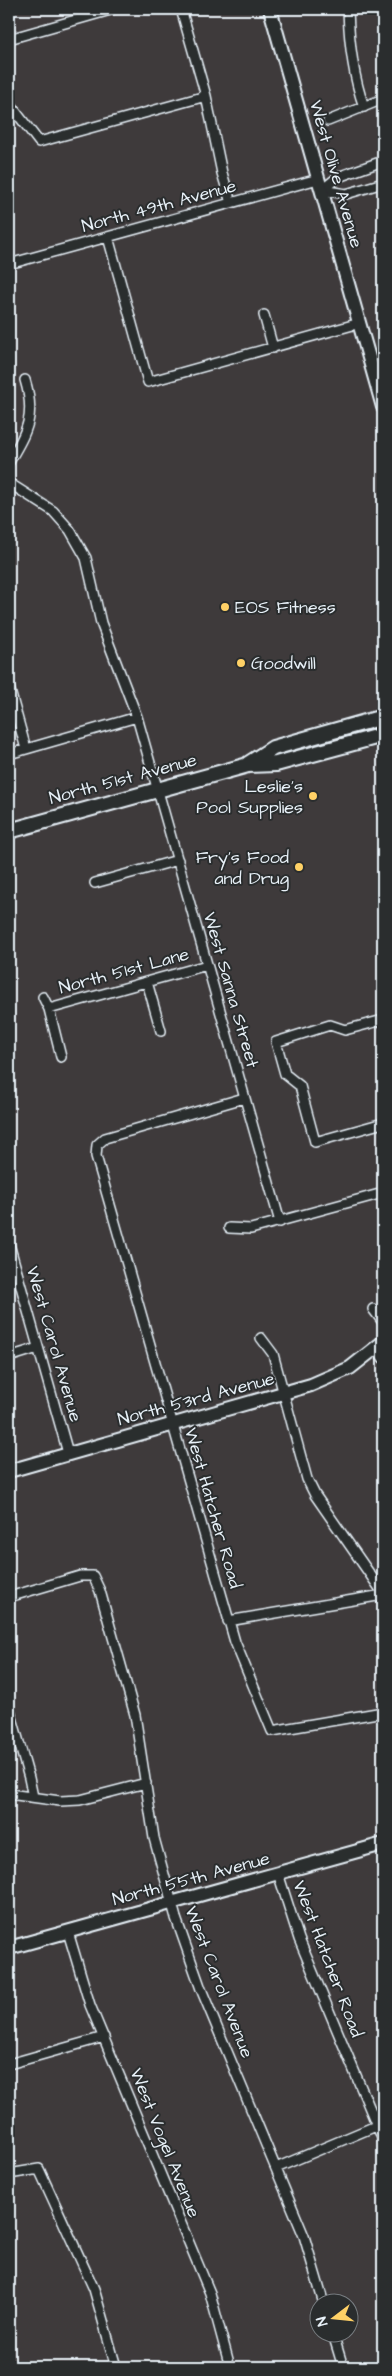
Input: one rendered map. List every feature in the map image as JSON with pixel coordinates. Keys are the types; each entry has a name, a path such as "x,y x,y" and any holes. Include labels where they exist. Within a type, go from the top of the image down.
{"main road":[{"name":"North 51st Avenue","path":"248,764 273,748 383,718"},
{"name":"North 51st Avenue","path":"9,830 248,764 276,764 383,735"}],"street":[{"path":"9,39 114,9"},
{"path":"181,9 206,96 222,173 231,203"},
{"name":"West Olive Avenue","path":"270,9 383,407"},
{"path":"348,9 350,39 358,90 364,107"},
{"path":"9,103 40,142 206,96"},
{"path":"328,121 383,99"},
{"name":"North 49th Avenue","path":"9,264 231,203 320,184 383,161"},
{"name":"North 49th Avenue","path":"320,184 346,194 383,183"},
{"path":"108,237 148,382 360,324"},
{"path":"264,315 273,348"},
{"path":"9,462 26,433 30,418 31,403 25,380"},
{"name":"West Sanna Street","path":"9,483 53,510 70,530 86,558 101,623 137,717 280,1222"},
{"path":"9,687 26,749"},
{"path":"9,754 137,717"},
{"path":"95,883 178,860"},
{"name":"North 51st Lane","path":"49,1009 207,965"},
{"path":"147,982 161,1031"},
{"path":"43,997 49,1009 61,1057"},
{"path":"383,1020 345,1030 330,1025 276,1042 285,1074 300,1086 316,1142 383,1123"},
{"name":"West Hatcher Road","path":"244,1098 105,1138 97,1145 96,1156 228,1621 246,1671 272,1731 383,1712"},
{"path":"229,1228 251,1229 383,1193"},
{"name":"West Carol Avenue","path":"9,1244 68,1453"},
{"path":"373,1309 383,1322"},
{"path":"228,1621 383,1594 321,1503 307,1479 273,1354 261,1338"},
{"path":"9,1356 38,1348"},
{"name":"North 53rd Avenue","path":"9,1471 284,1393 330,1378 381,1349"},
{"name":"West Carol Avenue","path":"9,1597 80,1576 92,1576 100,1590 135,1715 154,1838 171,1902 188,1954 309,2251 321,2294"},
{"path":"9,1707 33,1797"},
{"path":"9,1794 80,1800 146,1783"},
{"name":"North 55th Avenue","path":"9,1948 383,1844"},
{"name":"West Hatcher Road","path":"278,1873 299,1939 380,2124 383,2140"},
{"name":"West Vogel Avenue","path":"68,1932 85,1990 210,2294 230,2367"},
{"path":"9,2064 104,2037"},
{"path":"276,2168 380,2124"},
{"path":"9,2174 39,2168 94,2289 116,2367"},
{"path":"336,2344 343,2367"}],"place":[{"name":"EOS Fitness","path":"225,607"},
{"name":"Goodwill","path":"241,663"},
{"name":"Leslie's Pool Supplies","path":"313,796"},
{"name":"Fry's Food and Drug","path":"299,867"}]}
